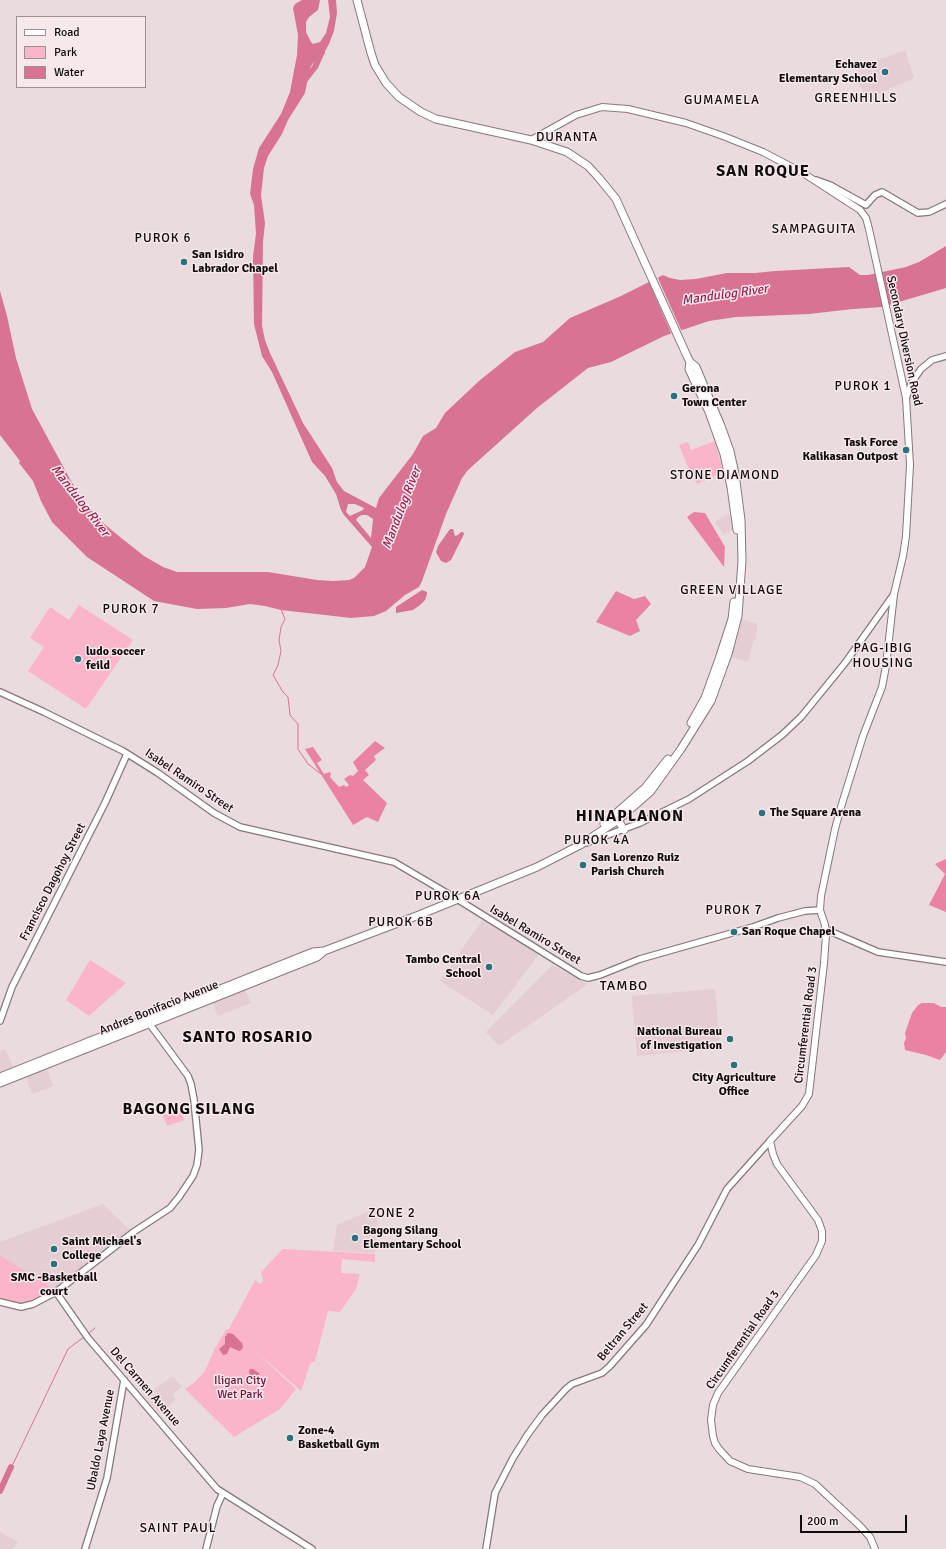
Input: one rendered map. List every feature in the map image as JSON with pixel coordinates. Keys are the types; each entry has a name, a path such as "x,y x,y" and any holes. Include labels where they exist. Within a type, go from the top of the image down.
{"highway":[{"name":"Andres Bonifacio Avenue","path":"357,0 370,52 375,65 388,85 399,97 417,110 436,119 531,140 567,152 578,158 599,178 618,203 653,278 688,359 689,369 709,412 724,454 731,486 738,543 736,588 732,618 720,659 705,698 674,750 645,788 580,845"},
{"name":"Andres Bonifacio Avenue","path":"0,1077 313,952 324,951 537,867 580,845 618,820 651,791 681,749 711,701 728,654 737,620 742,561 741,528 739,502 730,451 696,367 688,359"},
{"path":"618,820 624,830"},
{"name":"Andres Bonifacio Avenue","path":"0,1083 317,957 324,951"}],"main road":[{"name":"Secondary Diversion Road","path":"531,140 576,114 596,108 616,108 686,123 763,152 816,180 860,210 864,215 869,229 906,398 909,434 910,480 905,547 894,594"},
{"name":"Circumferential Road 3","path":"875,1549 870,1537 860,1526 815,1484 800,1477 758,1471 738,1465 724,1455 719,1449 713,1436 711,1413 718,1393 816,1255 822,1241 822,1231 818,1220 777,1164 770,1141 805,1103 809,1094 824,963 825,929 820,910 821,896 836,824 863,736 884,678 894,594"}],"street":[{"path":"816,180 830,185 866,205 875,195 882,192 918,213 929,212 946,204"},
{"path":"906,398 912,382 920,369 932,360 946,356"},
{"name":"Secondary Diversion Road","path":"580,845 624,830 689,799 748,761 782,735 801,717 845,663 894,594"},
{"name":"Isabel Ramiro Street","path":"0,692 44,712 125,753 158,773 214,813 240,827 394,862 457,899 581,976 588,978 600,975 640,959 753,927 778,918 804,911 820,910"},
{"name":"Francisco Dagohoy Street","path":"0,1021 12,987 105,803 125,753"},
{"path":"825,929 878,952 946,962"},
{"path":"0,1302 21,1307 33,1304 56,1292 135,1232 170,1208 186,1189 193,1176 199,1150 191,1084 186,1072 149,1023"},
{"name":"Beltran Street","path":"486,1549 495,1493 513,1458 528,1434 566,1389 572,1384 602,1373 609,1368 646,1325 698,1245 727,1189 770,1141"},
{"name":"Del Carmen Avenue","path":"56,1292 87,1336 211,1483 223,1493 312,1549"},
{"name":"Ubaldo Laya Avenue","path":"85,1549 107,1478 124,1380"},
{"path":"206,1549 217,1506 223,1493"}],"shaded area":[{"name":"Echavez Elementary School","path":"905,50 914,78 876,95 866,97 858,82 859,67"},
{"path":"694,512 705,513 725,547 724,567 687,517"},
{"path":"726,515 733,515 733,529 724,534 714,522"},
{"path":"616,591 634,599 645,596 651,604 636,620 640,631 630,636 596,622"},
{"path":"742,619 757,624 756,640 754,639 748,662 732,657"},
{"path":"375,741 385,748 374,756 376,760 365,770 369,775 363,780 387,803 378,822 367,817 353,825 305,749 313,747 322,760 317,763 324,774 330,772 330,777 339,787 344,785 346,787 349,785 344,779 350,775 353,776 358,771 353,762"},
{"path":"946,859 946,912 929,905 945,874 935,864"},
{"name":"Tambo Central School","path":"483,919 539,954 493,1015 440,981"},
{"path":"552,965 588,984 499,1046 486,1032"},
{"path":"245,989 251,1003 218,1016 212,1002"},
{"path":"715,989 720,1048 637,1056 632,996"},
{"path":"922,1003 934,1003 941,1007 946,1007 946,1052 940,1060 905,1050 905,1033 912,1013 918,1005"},
{"path":"5,1049 14,1068 0,1074 0,1051"},
{"path":"47,1068 53,1086 32,1094 26,1076"},
{"name":"Saint Michael's College","path":"103,1204 131,1231 54,1289 0,1255 0,1242"},
{"name":"Bagong Silang Elementary School","path":"378,1207 375,1253 333,1251 337,1225"},
{"path":"173,1376 182,1387 173,1394 176,1400 159,1413 145,1396"},
{"path":"0,1532 18,1542 13,1549 0,1549"}],"green space":[{"path":"715,441 723,472 697,484 679,445 688,442 691,450"},
{"name":"ludo soccer feild","path":"79,605 133,640 86,709 28,671 44,647 30,638 50,607 69,620"},
{"path":"90,960 126,983 89,1016 66,1000"},
{"path":"180,1109 184,1120 167,1126 163,1115"},
{"name":"Iligan City Wet Park","path":"283,1249 375,1254 375,1262 342,1259 341,1273 360,1274 356,1289 340,1312 328,1311 315,1361 310,1364 301,1391 251,1347 296,1389 280,1409 234,1437 185,1389 194,1383 205,1371 215,1348 226,1330 231,1328 230,1327 255,1280 260,1284 263,1281 261,1272"},
{"path":"0,1255 54,1289 33,1303 22,1305 0,1300"}],"water":[{"name":"Mandulog River","path":"302,0 320,0 318,10 309,17 306,22 306,32 313,44 320,42 326,33 330,17 328,0 336,0 337,13 334,31 329,44 324,53 313,63 310,68 305,93 268,156 264,168 261,195 265,223 263,242 262,326 270,353 303,423 332,468 337,482 344,491 376,508 379,498 413,454 423,436 436,428 445,413 479,381 515,352 543,342 570,318 621,296 663,275 680,280 696,279 727,273 755,273 849,267 860,275 868,275 906,267 919,262 946,246 946,288 882,307 809,314 736,317 709,321 664,336 611,362 588,368 537,408 468,470 462,478 446,514 419,587 405,595 386,611 374,616 351,618 281,610 250,604 226,608 197,609 154,601 87,557 52,522 33,481 0,435 0,291 16,358 32,409 84,502 102,522 120,537 144,556 163,567 177,572 268,572 317,580 333,581 349,580 354,578 365,567 372,547 344,515 336,494 325,476 312,462 272,372 262,356 254,324 253,256 256,234 254,205 250,194 253,169 259,148 281,114 290,92 297,55 298,35 293,8 295,4","holes":["348,504 355,504 364,508 363,510 350,516 346,512","362,515 367,515 373,519 371,538 356,520"]},
{"path":"450,529 453,529 455,536 461,532 464,534 451,560 446,563 441,561 436,552 438,546"},
{"path":"422,590 427,592 427,594 425,600 420,605 413,610 396,613 396,607"},
{"path":"228,1333 233,1334 242,1343 243,1347 239,1351 230,1347 227,1354 223,1355 219,1349 225,1344 225,1337"},
{"path":"250,1369 253,1369 259,1373 260,1378 258,1381 253,1381 250,1378"}],"pier":[{"path":"657,276 682,332 672,335 648,280"}],"waterway":[{"path":"304,81 315,67 322,52"},
{"path":"281,609 285,619 281,627 279,640 281,651 278,665 273,675 283,692 288,697 290,715 298,724 298,749 308,764 321,774"},
{"path":"88,1334 95,1328"},
{"path":"13,1464 68,1349 84,1337"},
{"path":"0,1491 11,1467"}],"place":[{"name":"Echavez Elementary School","path":"885,72"},
{"name":"San Isidro Labrador Chapel","path":"184,262"},
{"name":"Gerona Town Center","path":"674,396"},
{"name":"Task Force Kalikasan Outpost","path":"906,450"},
{"name":"ludo soccer feild","path":"78,659"},
{"name":"The Square Arena","path":"762,813"},
{"name":"San Lorenzo Ruiz Parish Church","path":"583,865"},
{"name":"San Roque Chapel","path":"734,932"},
{"name":"Tambo Central School","path":"489,967"},
{"name":"National Bureau of Investigation","path":"730,1039"},
{"name":"City Agriculture Office","path":"734,1065"},
{"name":"Bagong Silang Elementary School","path":"355,1238"},
{"name":"Saint Michael's College","path":"54,1249"},
{"name":"SMC -Basketball court","path":"54,1264"},
{"name":"Zone-4 Basketball Gym","path":"290,1438"}],"district":[{"name":"GREENHILLS","path":"856,99"},
{"name":"GUMAMELA","path":"722,101"},
{"name":"DURANTA","path":"567,138"},
{"name":"SAN ROQUE","path":"763,172"},
{"name":"SAMPAGUITA","path":"814,230"},
{"name":"PUROK 6","path":"163,239"},
{"name":"PUROK 1","path":"863,387"},
{"name":"STONE DIAMOND","path":"725,476"},
{"name":"GREEN VILLAGE","path":"732,591"},
{"name":"PUROK 7","path":"131,610"},
{"name":"PAG-IBIG HOUSING","path":"883,656"},
{"name":"HINAPLANON","path":"630,817"},
{"name":"PUROK 4A","path":"597,841"},
{"name":"PUROK 6A","path":"448,897"},
{"name":"PUROK 7","path":"734,911"},
{"name":"PUROK 6B","path":"401,923"},
{"name":"TAMBO","path":"624,986"},
{"name":"SANTO ROSARIO","path":"248,1038"},
{"name":"BAGONG SILANG","path":"189,1110"},
{"name":"ZONE 2","path":"392,1214"},
{"name":"SAINT PAUL","path":"178,1529"}]}
